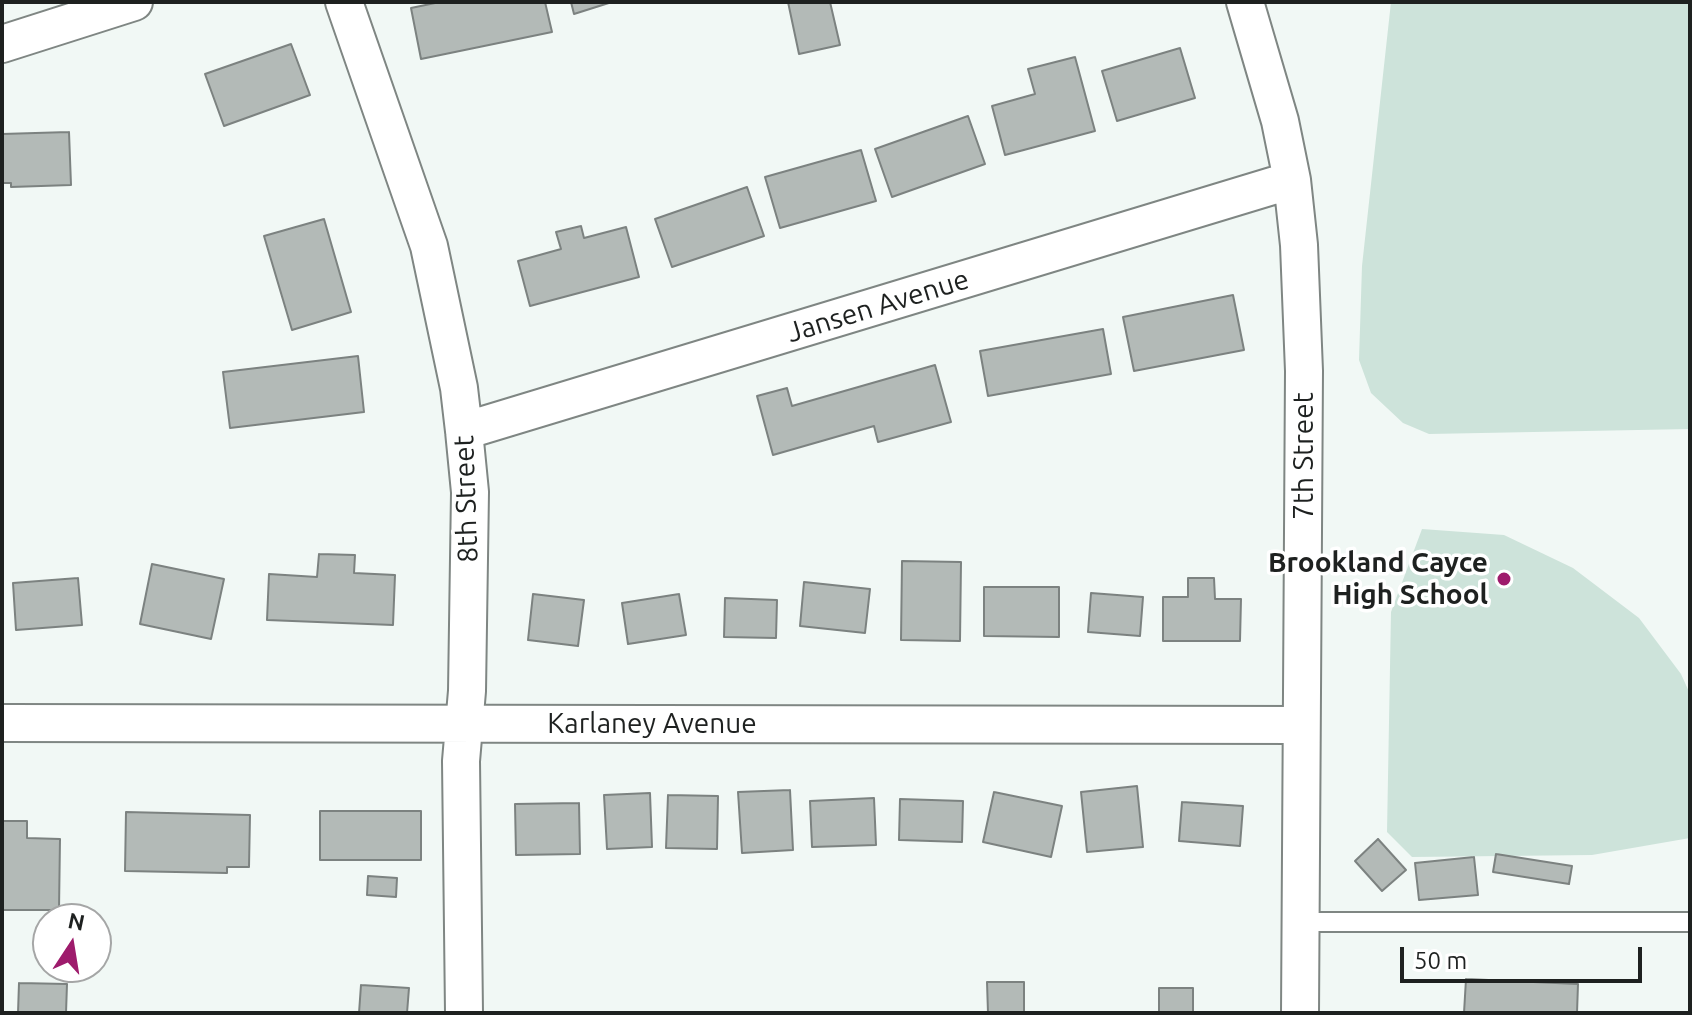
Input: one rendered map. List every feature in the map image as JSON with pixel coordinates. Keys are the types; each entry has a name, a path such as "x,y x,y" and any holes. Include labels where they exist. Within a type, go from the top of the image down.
{"street":[{"path":"2,44 134,2"},
{"name":"8th Street","path":"344,2 429,246 459,388 470,492 467,691 463,724 464,1013"},
{"name":"7th Street","path":"1245,2 1280,121 1292,180 1299,245 1304,371 1300,1013"},
{"name":"Jansen Avenue","path":"464,431 1292,180"},
{"name":"Karlaney Avenue","path":"2,723 1301,725"}],"lane":[{"path":"1301,922 1690,922"}],"green space":[{"path":"1391,2 1690,2 1690,429 1429,434 1403,423 1371,393 1359,360 1362,266"},
{"path":"1422,529 1504,535 1573,568 1639,618 1681,674 1690,694 1690,838 1592,855 1412,857 1387,832 1391,612"}],"building":[{"path":"440,2 545,2 552,32 421,59 411,8"},
{"path":"571,2 612,2 574,14"},
{"path":"788,2 830,2 840,45 799,54"},
{"path":"291,44 310,95 224,126 205,74"},
{"path":"1180,48 1195,98 1117,121 1102,71"},
{"path":"1075,57 1095,131 1005,155 992,106 1035,94 1028,69"},
{"path":"968,116 985,164 892,197 875,149"},
{"path":"69,132 71,185 11,187 11,183 2,183 2,134"},
{"path":"861,150 876,201 780,228 765,177"},
{"path":"747,187 764,236 672,267 655,219"},
{"path":"324,219 351,312 292,330 264,236"},
{"path":"581,226 584,238 626,227 639,277 530,306 518,261 561,249 556,232"},
{"path":"1233,295 1244,350 1134,371 1123,317"},
{"path":"1103,329 1111,374 988,396 980,351"},
{"path":"358,356 364,412 230,428 223,372"},
{"path":"935,365 951,422 878,442 874,426 773,455 757,396 787,388 792,406"},
{"path":"319,554 355,555 354,573 395,575 393,625 267,620 269,574 317,577"},
{"path":"902,561 961,562 960,641 901,640"},
{"path":"152,564 224,579 211,639 140,624"},
{"path":"78,578 82,625 16,630 13,583"},
{"path":"1188,578 1214,578 1215,599 1241,599 1240,641 1163,641 1163,597 1188,597"},
{"path":"804,582 870,589 865,633 800,626"},
{"path":"984,587 1059,587 1059,637 984,636"},
{"path":"1091,593 1143,597 1140,636 1088,632"},
{"path":"533,594 584,600 578,646 528,640"},
{"path":"679,594 686,635 628,644 622,603"},
{"path":"725,598 777,600 776,638 724,637"},
{"path":"1137,786 1143,847 1087,852 1081,792"},
{"path":"790,790 793,850 742,853 738,792"},
{"path":"994,792 1062,806 1051,857 983,842"},
{"path":"650,793 652,847 607,849 604,795"},
{"path":"668,795 718,796 717,849 666,848"},
{"path":"874,798 876,845 812,847 810,801"},
{"path":"900,799 963,801 962,842 899,840"},
{"path":"1182,802 1243,806 1240,846 1179,841"},
{"path":"579,803 580,854 516,855 515,804"},
{"path":"320,811 421,811 421,860 320,860"},
{"path":"126,812 250,815 249,867 227,867 227,873 125,871"},
{"path":"2,821 27,821 27,838 60,839 59,903 32,903 32,910 2,910"},
{"path":"1378,839 1406,870 1382,891 1355,861"},
{"path":"1496,854 1572,866 1569,884 1493,872"},
{"path":"1474,857 1478,895 1419,900 1415,863"},
{"path":"368,876 397,878 396,897 367,895"},
{"path":"1466,979 1578,984 1577,1013 1464,1013"},
{"path":"987,982 1024,982 1024,1013 988,1013"},
{"path":"19,983 67,984 66,1013 18,1013"},
{"path":"361,985 409,988 407,1013 359,1013"},
{"path":"1159,988 1193,988 1193,1013 1159,1013"}],"place":[{"name":"Brookland Cayce High School","path":"1504,579"}]}
